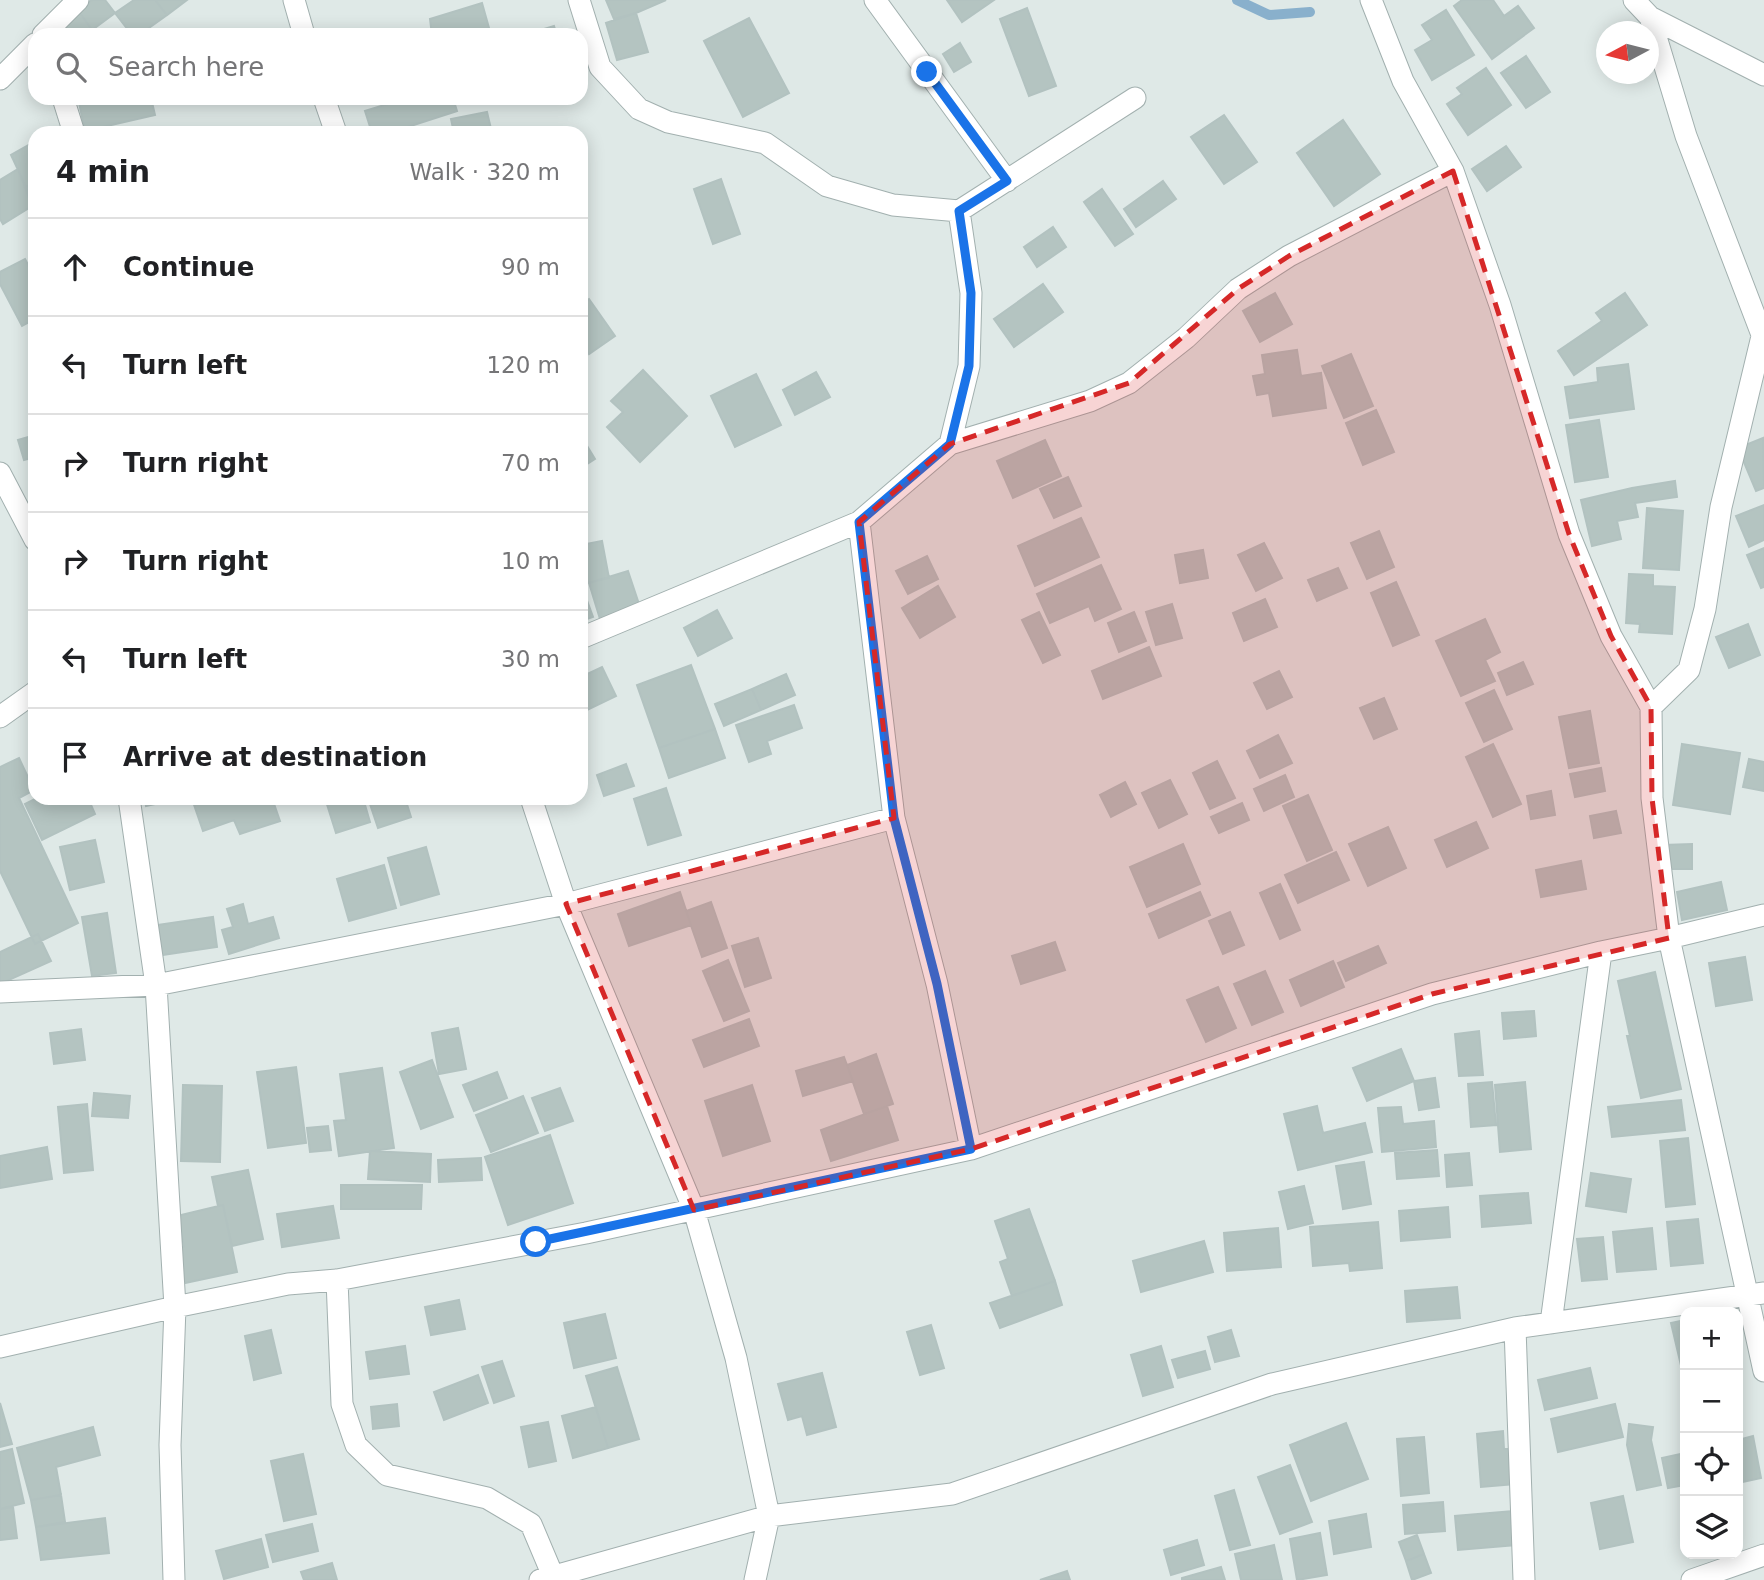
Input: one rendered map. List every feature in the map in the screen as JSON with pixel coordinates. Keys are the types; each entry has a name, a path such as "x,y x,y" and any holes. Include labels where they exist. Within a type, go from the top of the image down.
{"street":[{"path":"51,28 78,0"},
{"path":"579,0 588,28"},
{"path":"875,0 1007,181"},
{"path":"1371,0 1403,81 1453,171 1500,305 1569,534 1611,636 1651,707 1652,798 1669,938 1755,1294 1764,1371"},
{"path":"1634,0 1650,18 1764,75"},
{"path":"298,2 303,28"},
{"path":"1650,18 1686,135 1763,335 1721,507 1705,609 1689,670 1651,707"},
{"path":"588,29 600,67 639,109 668,122 765,143 827,186 893,205 959,211 1135,98"},
{"path":"0,79 28,51"},
{"path":"65,105 72,126"},
{"path":"326,105 334,126"},
{"path":"588,635 859,522 950,444 1090,401 1129,383 1186,338 1248,282 1289,256 1453,171"},
{"path":"950,444 969,366 971,293 959,211"},
{"path":"0,473 28,527"},
{"path":"859,522 894,818 937,984 971,1149"},
{"path":"0,717 28,697"},
{"path":"130,805 156,985 174,1307 170,1446 174,1580"},
{"path":"533,805 566,904 694,1210 736,1359 769,1516 755,1580"},
{"path":"0,992 156,985 566,904 894,818"},
{"path":"0,1347 174,1307 288,1284 337,1280 694,1210 971,1149 1432,994 1764,915"},
{"path":"1551,1323 1601,952"},
{"path":"337,1280 342,1404 356,1445 387,1475 487,1498 531,1524 546,1578 769,1516 953,1494 1272,1384 1515,1328 1755,1294"},
{"path":"1515,1328 1524,1580"},
{"path":"1692,1580 1764,1555"}],"highlighted area":[{"path":"1453,171 1569,534 1611,636 1651,707 1652,798 1669,938 1432,994 971,1149 694,1210 566,904 894,818 859,522 950,444 1129,383 1238,289 1289,256"}],"building":[{"path":"92,0 105,0 115,13 95,28 91,28 78,10"},
{"path":"134,0 155,0 167,15 149,28 127,28 115,13"},
{"path":"155,0 187,0 167,15"},
{"path":"606,0 666,0 614,19"},
{"path":"947,0 994,0 962,22"},
{"path":"1462,0 1493,0 1504,16 1518,6 1534,28 1492,59 1454,6"},
{"path":"482,3 489,28 431,28 430,19"},
{"path":"1027,8 1056,86 1029,96 1000,19"},
{"path":"78,10 91,28 67,28 62,21"},
{"path":"1446,10 1474,55 1432,80 1415,50 1432,40 1422,25"},
{"path":"636,13 648,52 617,60 606,23"},
{"path":"749,18 789,93 743,117 704,41"},
{"path":"960,43 971,62 954,72 943,54"},
{"path":"1526,56 1550,92 1526,108 1501,73"},
{"path":"1486,68 1511,105 1468,135 1447,104 1462,94 1457,88"},
{"path":"79,105 153,105 155,115 107,126 84,126"},
{"path":"384,105 455,105 457,111 411,126 370,126 365,111"},
{"path":"487,112 490,126 452,126 451,119"},
{"path":"1224,115 1257,162 1224,184 1191,137"},
{"path":"1343,120 1380,174 1334,206 1297,153"},
{"path":"28,145 28,186 26,187 11,155"},
{"path":"1506,146 1521,167 1487,191 1472,169"},
{"path":"18,169 28,195 28,208 3,224 0,219 0,180"},
{"path":"721,179 740,234 713,244 694,189"},
{"path":"1163,181 1176,199 1136,227 1124,209"},
{"path":"1102,189 1133,234 1115,246 1084,202"},
{"path":"1053,227 1066,247 1037,267 1024,247"},
{"path":"25,259 28,265 28,323 22,326 0,284 0,272"},
{"path":"1043,284 1063,312 1014,347 994,319"},
{"path":"1275,293 1292,324 1260,342 1243,311"},
{"path":"1625,293 1647,325 1574,375 1558,351 1602,321 1596,313"},
{"path":"588,300 615,336 589,354 588,353"},
{"path":"1297,350 1301,376 1321,373 1326,408 1273,416 1269,393 1257,395 1253,376 1265,374 1262,355"},
{"path":"1351,354 1373,406 1344,418 1322,366"},
{"path":"1628,364 1634,409 1570,418 1565,387 1598,382 1597,368"},
{"path":"643,370 687,416 640,462 607,427 623,412 611,401"},
{"path":"816,372 830,397 795,415 783,390"},
{"path":"756,374 781,425 735,447 711,396"},
{"path":"1376,410 1394,452 1363,465 1346,423"},
{"path":"1599,420 1608,477 1575,482 1566,425"},
{"path":"28,437 28,459 24,460 18,440"},
{"path":"1763,438 1764,488 1756,491 1738,448"},
{"path":"1045,440 1061,476 1013,498 997,461"},
{"path":"588,448 595,459 588,464"},
{"path":"1068,477 1081,506 1054,518 1040,489"},
{"path":"1675,481 1677,497 1635,503 1638,517 1617,521 1621,539 1592,546 1581,500"},
{"path":"1764,505 1764,540 1749,547 1736,516"},
{"path":"1647,508 1683,511 1679,570 1643,568"},
{"path":"1081,518 1099,557 1035,586 1018,546"},
{"path":"1379,531 1394,567 1367,579 1351,543"},
{"path":"602,541 609,578 588,583 588,544"},
{"path":"1264,543 1282,578 1256,591 1238,555"},
{"path":"1764,548 1764,587 1761,588 1747,555"},
{"path":"1203,550 1208,578 1180,583 1175,555"},
{"path":"927,556 938,579 908,594 896,571"},
{"path":"1101,565 1121,609 1095,621 1089,606 1050,623 1037,594"},
{"path":"1338,568 1347,588 1317,601 1308,580"},
{"path":"628,571 640,607 600,619 589,583"},
{"path":"1629,574 1653,575 1653,586 1675,587 1672,634 1639,632 1640,624 1626,623"},
{"path":"1396,582 1419,635 1393,646 1371,593"},
{"path":"938,586 955,617 920,638 902,608"},
{"path":"1265,599 1277,627 1244,641 1233,613"},
{"path":"588,603 593,617 588,619"},
{"path":"1172,604 1182,638 1156,645 1146,612"},
{"path":"717,610 732,638 698,656 684,628"},
{"path":"1039,612 1060,655 1043,663 1022,620"},
{"path":"1134,612 1146,641 1119,652 1108,623"},
{"path":"1485,619 1500,652 1485,660 1495,681 1461,696 1436,641"},
{"path":"1748,624 1760,655 1729,668 1716,637"},
{"path":"1149,647 1161,676 1103,699 1092,671"},
{"path":"1523,662 1533,684 1507,695 1498,673"},
{"path":"691,665 715,729 659,748 637,685"},
{"path":"602,667 616,696 588,710 588,674"},
{"path":"1279,671 1292,697 1267,709 1254,683"},
{"path":"786,674 795,695 761,710 752,689"},
{"path":"752,689 761,710 724,726 715,704"},
{"path":"1494,690 1512,729 1484,742 1466,703"},
{"path":"1384,698 1397,729 1374,739 1360,708"},
{"path":"794,705 802,728 767,741 771,754 749,762 736,725"},
{"path":"1590,711 1599,763 1569,768 1559,717"},
{"path":"715,729 725,758 669,778 659,748"},
{"path":"1278,735 1292,763 1260,778 1247,751"},
{"path":"1493,744 1521,804 1493,817 1466,757"},
{"path":"1682,744 1740,753 1730,814 1673,805"},
{"path":"19,758 28,777 28,793 19,798 78,923 35,944 0,871 0,767"},
{"path":"1749,759 1764,762 1764,791 1743,787"},
{"path":"1217,761 1235,798 1210,809 1193,773"},
{"path":"626,764 634,786 604,796 597,775"},
{"path":"1601,768 1605,791 1575,797 1570,774"},
{"path":"1285,775 1294,797 1264,811 1254,789"},
{"path":"1170,780 1187,814 1159,828 1142,793"},
{"path":"1125,782 1136,804 1111,817 1100,795"},
{"path":"666,788 681,835 648,845 634,799"},
{"path":"1551,791 1555,815 1531,819 1527,796"},
{"path":"1308,795 1332,850 1307,861 1283,806"},
{"path":"1242,803 1249,820 1219,833 1211,817"},
{"path":"25,804 91,805 95,814 42,840"},
{"path":"194,805 274,805 280,821 240,834 234,820 203,831"},
{"path":"327,805 365,805 370,822 336,833"},
{"path":"370,805 407,805 411,817 378,828"},
{"path":"1616,811 1621,833 1594,838 1590,816"},
{"path":"1476,822 1488,848 1447,867 1435,840"},
{"path":"1388,827 1406,868 1368,886 1349,844"},
{"path":"95,840 104,882 70,890 60,847"},
{"path":"1183,844 1200,884 1147,907 1130,867"},
{"path":"1692,844 1692,869 1663,869 1663,845"},
{"path":"426,847 439,894 401,905 388,858"},
{"path":"1336,852 1349,880 1298,903 1285,875"},
{"path":"1581,861 1586,889 1541,897 1536,870"},
{"path":"384,865 396,908 349,921 337,879"},
{"path":"1721,882 1727,910 1682,920 1677,892"},
{"path":"1280,884 1300,930 1280,939 1260,893"},
{"path":"680,892 691,925 629,946 618,914"},
{"path":"1200,892 1210,915 1159,938 1149,914"},
{"path":"711,902 727,948 702,957 686,911"},
{"path":"243,904 248,924 273,917 279,938 229,954 222,930 233,927 227,909"},
{"path":"1230,912 1244,945 1223,954 1209,921"},
{"path":"107,913 116,973 92,976 82,917"},
{"path":"213,917 217,947 162,955 157,925"},
{"path":"38,934 51,961 0,984 0,952"},
{"path":"758,938 771,978 745,987 732,946"},
{"path":"1055,942 1065,970 1021,984 1012,956"},
{"path":"1378,946 1386,963 1346,981 1338,963"},
{"path":"1745,957 1752,1000 1716,1006 1709,963"},
{"path":"728,960 749,1011 724,1021 703,971"},
{"path":"1333,961 1344,987 1301,1006 1290,980"},
{"path":"1265,971 1283,1012 1252,1025 1234,984"},
{"path":"1655,972 1681,1089 1641,1098 1618,981"},
{"path":"1218,987 1236,1028 1206,1042 1187,1000"},
{"path":"1534,1011 1536,1036 1504,1039 1502,1013"},
{"path":"749,1019 759,1046 704,1067 693,1040"},
{"path":"458,1028 466,1069 439,1074 432,1033"},
{"path":"81,1029 85,1060 54,1064 50,1033"},
{"path":"1479,1031 1483,1075 1459,1076 1455,1034"},
{"path":"1401,1049 1414,1081 1367,1101 1353,1068"},
{"path":"876,1054 893,1104 864,1114 847,1065"},
{"path":"844,1057 853,1081 803,1096 796,1071"},
{"path":"432,1060 453,1117 421,1129 400,1072"},
{"path":"296,1067 306,1143 268,1148 257,1072"},
{"path":"382,1068 394,1148 339,1156 334,1121 346,1120 340,1074"},
{"path":"497,1072 507,1098 474,1111 463,1085"},
{"path":"1435,1078 1439,1107 1419,1110 1414,1081"},
{"path":"1492,1082 1496,1125 1471,1127 1468,1084"},
{"path":"1525,1082 1531,1149 1500,1152 1495,1085"},
{"path":"183,1085 222,1086 220,1162 181,1161"},
{"path":"752,1085 770,1141 723,1156 705,1101"},
{"path":"560,1088 573,1121 545,1131 532,1098"},
{"path":"94,1093 130,1096 128,1118 92,1116"},
{"path":"523,1096 538,1133 491,1152 476,1115"},
{"path":"1681,1100 1685,1130 1612,1137 1608,1107"},
{"path":"87,1104 93,1170 64,1173 58,1107"},
{"path":"887,1106 898,1140 831,1161 821,1130"},
{"path":"1317,1106 1323,1133 1365,1123 1372,1152 1298,1170 1284,1114"},
{"path":"1401,1107 1403,1124 1434,1121 1436,1147 1382,1152 1378,1108"},
{"path":"328,1126 331,1150 310,1152 307,1128"},
{"path":"550,1135 573,1203 508,1225 485,1157"},
{"path":"1688,1138 1695,1204 1666,1207 1660,1141"},
{"path":"47,1147 52,1179 0,1188 0,1156"},
{"path":"1437,1150 1439,1176 1397,1179 1395,1153"},
{"path":"370,1151 431,1154 430,1182 368,1179"},
{"path":"1469,1153 1472,1185 1447,1187 1445,1155"},
{"path":"481,1158 482,1180 439,1182 438,1160"},
{"path":"1364,1162 1371,1204 1343,1209 1336,1166"},
{"path":"248,1170 263,1239 232,1246 223,1205 218,1206 212,1177"},
{"path":"1591,1173 1631,1179 1626,1212 1586,1206"},
{"path":"341,1185 422,1185 421,1209 341,1209"},
{"path":"1304,1186 1313,1223 1288,1229 1279,1192"},
{"path":"1528,1193 1531,1223 1482,1227 1480,1196"},
{"path":"223,1205 237,1272 185,1283 178,1252 184,1246 177,1216"},
{"path":"333,1206 339,1238 282,1247 277,1214"},
{"path":"1448,1207 1450,1237 1401,1241 1399,1211"},
{"path":"1029,1209 1055,1281 1012,1296 1000,1262 1008,1259 995,1221"},
{"path":"1698,1219 1703,1263 1671,1266 1667,1222"},
{"path":"1378,1222 1382,1268 1350,1271 1349,1263 1313,1266 1310,1227"},
{"path":"1278,1228 1281,1267 1227,1271 1224,1233"},
{"path":"1652,1228 1656,1269 1617,1272 1613,1232"},
{"path":"1603,1237 1607,1279 1582,1281 1577,1239"},
{"path":"1204,1241 1213,1272 1141,1292 1133,1261"},
{"path":"1055,1281 1062,1305 1000,1328 990,1303"},
{"path":"1457,1287 1460,1318 1407,1322 1405,1291"},
{"path":"459,1300 465,1329 431,1335 425,1307"},
{"path":"605,1314 616,1358 574,1368 564,1323"},
{"path":"1680,1321 1680,1361 1671,1323"},
{"path":"931,1325 944,1368 920,1375 907,1332"},
{"path":"271,1330 281,1373 254,1380 245,1336"},
{"path":"1231,1330 1239,1356 1215,1362 1208,1337"},
{"path":"405,1346 409,1374 370,1379 366,1352"},
{"path":"1161,1346 1173,1387 1143,1396 1131,1355"},
{"path":"1205,1351 1210,1369 1178,1378 1172,1360"},
{"path":"502,1361 514,1396 494,1403 482,1367"},
{"path":"617,1367 639,1439 608,1448 586,1376"},
{"path":"1590,1368 1597,1398 1545,1410 1538,1380"},
{"path":"822,1373 836,1427 807,1435 802,1416 788,1420 778,1384"},
{"path":"478,1375 488,1403 444,1420 434,1392"},
{"path":"0,1403 12,1444 0,1447"},
{"path":"397,1404 399,1426 373,1429 371,1407"},
{"path":"1615,1404 1623,1437 1558,1452 1551,1419"},
{"path":"596,1407 608,1448 573,1458 562,1416"},
{"path":"548,1422 556,1461 529,1467 521,1427"},
{"path":"1346,1423 1368,1479 1311,1501 1290,1445"},
{"path":"1629,1424 1653,1427 1651,1440 1661,1485 1637,1490 1627,1445"},
{"path":"93,1427 100,1455 56,1467 61,1495 31,1500 17,1448"},
{"path":"1503,1431 1504,1449 1512,1449 1515,1484 1481,1487 1477,1434"},
{"path":"1753,1436 1761,1478 1743,1482 1743,1439"},
{"path":"1424,1437 1429,1493 1401,1496 1397,1439"},
{"path":"12,1449 24,1503 0,1509 0,1452"},
{"path":"303,1454 316,1514 284,1521 271,1461"},
{"path":"1680,1454 1680,1486 1668,1488 1662,1458"},
{"path":"1290,1465 1312,1522 1280,1534 1258,1477"},
{"path":"1234,1490 1250,1545 1230,1550 1215,1496"},
{"path":"61,1495 65,1522 36,1527 31,1500"},
{"path":"1623,1496 1633,1542 1600,1549 1591,1503"},
{"path":"1443,1502 1445,1531 1405,1534 1403,1505"},
{"path":"13,1507 17,1538 0,1540 0,1509"},
{"path":"1513,1511 1516,1545 1458,1550 1455,1516"},
{"path":"1366,1514 1371,1547 1334,1554 1329,1521"},
{"path":"105,1518 109,1553 41,1560 36,1527"},
{"path":"312,1524 318,1551 273,1562 266,1535"},
{"path":"1320,1533 1327,1575 1297,1580 1290,1539"},
{"path":"1417,1535 1424,1554 1406,1561 1399,1542"},
{"path":"261,1539 268,1567 224,1579 216,1551"},
{"path":"1197,1540 1204,1565 1171,1575 1164,1550"},
{"path":"1274,1545 1282,1580 1241,1580 1235,1554"},
{"path":"1424,1554 1431,1573 1412,1580 1406,1561"},
{"path":"332,1563 337,1580 304,1580 301,1572"},
{"path":"1221,1567 1225,1580 1182,1580 1182,1578"},
{"path":"1067,1571 1070,1580 1040,1580"}],"waterway":[{"path":"1237,0 1269,15 1310,12"}],"route":[{"path":"536,1242 971,1149 937,984 894,818 859,522 950,444 969,366 971,293 959,211 1007,181 927,72"}]}
